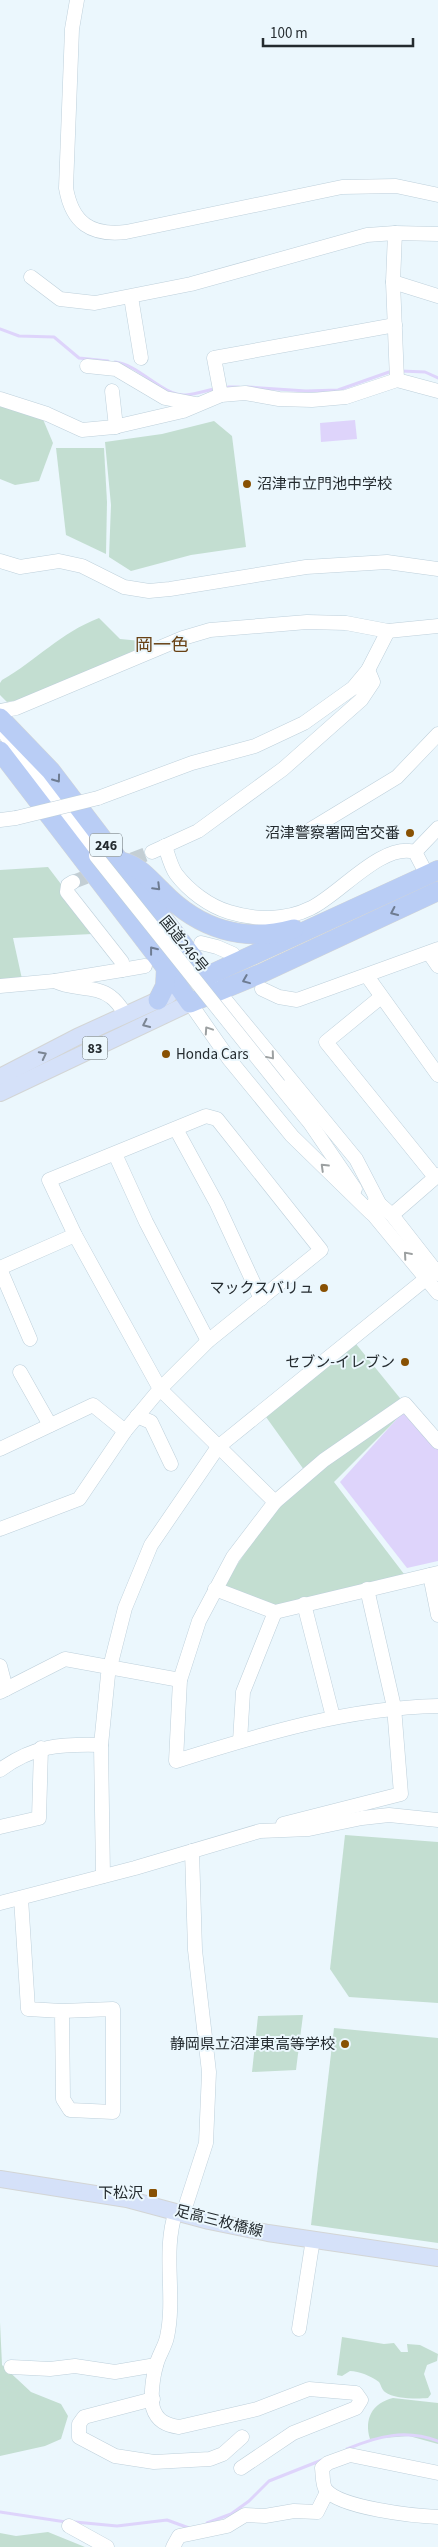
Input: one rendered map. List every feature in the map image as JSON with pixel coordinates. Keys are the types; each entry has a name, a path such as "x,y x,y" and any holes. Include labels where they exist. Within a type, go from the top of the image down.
{"highway":[{"name":"国道246号","path":"0,718 51,771 117,861 212,984"},
{"name":"国道246号","path":"0,751 166,968 186,997 432,873"},
{"name":"246","path":"117,861 135,865 176,905 196,918 222,931 242,935 265,936 293,930 392,892"},
{"name":"国道246号","path":"212,984 260,974 438,891"},
{"path":"158,1000 165,986 166,968"}],"main road":[{"name":"83","path":"0,1077 158,1000 186,997"},
{"name":"83","path":"0,1093 186,997"},
{"name":"足高三枚橋線","path":"0,2179 127,2199 240,2228 438,2258"}],"street":[{"path":"77,0 72,30 66,188 71,209 91,229 112,234 126,232 342,188 396,186 438,195"},
{"path":"395,232 393,282 397,380"},
{"path":"32,278 60,299 96,303 191,284 367,235 395,232 438,234"},
{"path":"393,282 438,296"},
{"path":"131,297 141,358"},
{"path":"221,395 214,358 395,325"},
{"path":"87,366 116,369 165,398 196,404"},
{"path":"0,399 47,414 82,430 116,427 183,411 221,395 244,392 279,399 312,400 346,396 397,380 438,392"},
{"path":"112,390 116,427"},
{"path":"0,561 20,567 59,561 82,566 124,587 149,591 306,567 386,562 438,569"},
{"path":"0,711 16,708 183,638 210,630 307,622 346,623 388,631 438,626"},
{"path":"0,820 16,818 98,798 192,763 255,746 304,723 336,702 353,688 368,670 388,631"},
{"path":"368,670 373,682 361,700 283,769 198,831 159,849 176,873 204,900 223,910 259,918 295,914 312,908 388,854 408,850 415,852 432,873"},
{"path":"0,728 96,856 310,1123 345,1160 381,1212 435,1273 438,1293"},
{"path":"308,831 397,777 438,734"},
{"path":"0,745 78,831"},
{"path":"415,852 438,828"},
{"path":"73,882 68,885 67,892 122,962 122,970"},
{"path":"201,944 233,954"},
{"path":"262,989 278,997 297,1000 433,951 438,966"},
{"path":"0,986 55,981 145,966"},
{"path":"367,976 438,1075"},
{"path":"55,981 64,986 102,992 112,997 126,1015"},
{"path":"212,984 356,1160 381,1212"},
{"path":"186,997 288,1138 381,1212 435,1273"},
{"path":"381,1212 437,1176 326,1042 382,997"},
{"path":"0,1529 78,1499 125,1431 160,1389 208,1341 321,1250 217,1119 206,1116 49,1180 75,1235 160,1389 275,1502"},
{"path":"176,1129 217,1204 261,1300"},
{"path":"115,1154 146,1222 208,1341"},
{"path":"30,1339 0,1269 75,1235"},
{"path":"103,1876 101,1745 110,1667 124,1608 151,1545 218,1447 435,1273"},
{"path":"20,1372 50,1425"},
{"path":"0,1449 93,1404 125,1431"},
{"path":"438,1442 404,1404 324,1460 275,1502 233,1557 199,1621 180,1680 176,1761 240,1741 333,1717 394,1707 438,1706"},
{"path":"137,1416 152,1422 170,1464"},
{"path":"215,1590 275,1612 434,1574 438,1615"},
{"path":"0,1903 401,1794 394,1707 367,1589"},
{"path":"304,1604 333,1717"},
{"path":"240,1741 243,1692 275,1612"},
{"path":"0,1666 3,1690 65,1658 180,1680"},
{"path":"0,1770 12,1761 41,1748 63,1744 101,1745"},
{"path":"0,1827 40,1818 41,1748"},
{"path":"260,1831 309,1829 362,1818 389,1815 438,1820"},
{"path":"192,1851 196,1950 209,2072 206,2143 180,2212 170,2228 170,2321 163,2352 156,2364 152,2406 158,2418 166,2424 179,2427 258,2408 309,2388 356,2393 361,2400 356,2408 293,2433 241,2468"},
{"path":"21,1898 28,2009 62,2011 113,2009 113,2112 70,2110 62,2100 62,2011"},
{"path":"299,2329 313,2239"},
{"path":"11,2367 50,2369 75,2366 115,2372 156,2364"},
{"path":"153,2399 84,2417 78,2424 79,2437 114,2456 154,2462 210,2459 223,2454 242,2437"},
{"path":"438,2473 350,2455 328,2463 322,2468 324,2487 327,2492 346,2502 420,2516 438,2517"},
{"path":"174,2547 179,2536 226,2526 245,2515 265,2516 294,2512 317,2512 327,2492"},
{"path":"69,2526 107,2547"}],"green space":[{"path":"0,399 42,417 53,443 39,481 15,485 0,479"},
{"path":"214,421 232,436 246,547 191,555 131,571 109,557 111,505 105,442 162,434"},
{"path":"56,448 104,448 107,502 106,554 66,535"},
{"path":"99,618 120,639 141,641 137,656 31,698 7,702 0,695 0,683 2,680 72,631"},
{"path":"48,867 67,892 92,934 13,938 22,979 0,983 0,870"},
{"path":"356,1344 408,1408 334,1482 404,1574 272,1608 221,1589 278,1503 307,1474 266,1417"},
{"path":"345,1835 438,1842 438,2003 349,1997 330,1969"},
{"path":"303,2015 296,2070 252,2072 258,2016"},
{"path":"334,2028 438,2038 438,2243 311,2225"},
{"path":"0,2322 2,2365 31,2392 61,2404 68,2416 61,2439 45,2446 0,2456"},
{"path":"342,2337 384,2344 394,2343 401,2352 408,2352 407,2344 420,2345 438,2354 437,2361 427,2365 424,2374 431,2394 428,2398 400,2397 385,2392 379,2382 365,2374 350,2371 342,2376 337,2375"},
{"path":"393,2398 438,2403 438,2444 409,2436 370,2439 368,2425 371,2413 380,2404"},
{"path":"48,2532 85,2547 0,2547 0,2533 16,2536"}],"shaded area":[{"path":"355,420 357,439 321,442 320,423"},
{"path":"404,1411 438,1449 438,1561 407,1568 340,1482"}],"waterway":[{"path":"0,329 19,336 54,337 79,358 108,361"},
{"path":"115,362 124,364 168,391 177,394 186,395 214,389"},
{"path":"248,387 306,391 338,390 392,371"},
{"path":"401,371 425,372 438,378"},
{"path":"228,387 239,387"},
{"path":"347,2449 381,2438 403,2435 426,2437 438,2441"},
{"path":"207,2523 231,2514 249,2501 269,2481 322,2460"},
{"path":"0,2512 66,2522"},
{"path":"75,2522 117,2526 167,2520 189,2528"}],"tunnel":[{"path":"73,882 152,852"}],"place":[{"name":"沼津市立門池中学校","path":"247,484"},
{"name":"沼津警察署岡宮交番","path":"410,833"},
{"name":"Honda Cars","path":"166,1054"},
{"name":"マックスバリュ","path":"324,1288"},
{"name":"セブン-イレブン","path":"405,1362"},
{"name":"静岡県立沼津東高等学校","path":"345,2044"},
{"name":"下松沢","path":"153,2193"}],"district":[{"name":"岡一色","path":"162,645"}]}
